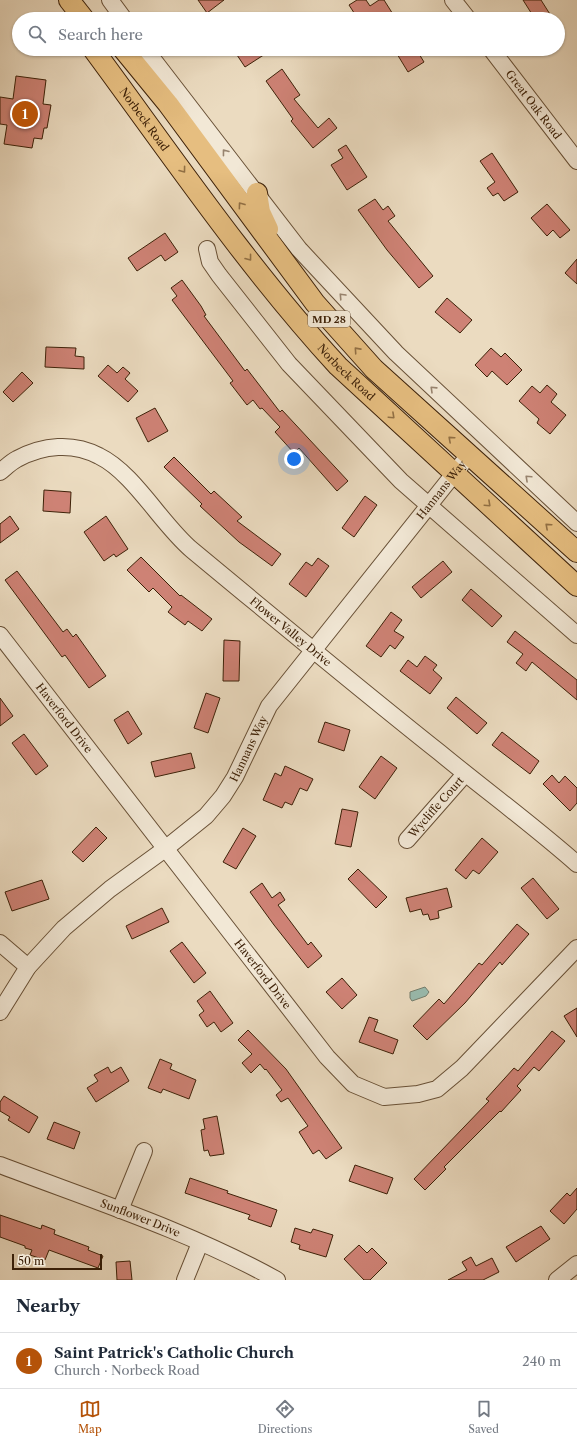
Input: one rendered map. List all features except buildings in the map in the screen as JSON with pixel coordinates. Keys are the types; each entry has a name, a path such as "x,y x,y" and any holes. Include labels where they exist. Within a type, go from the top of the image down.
{"main road":[{"path":"56,0 65,12"},
{"path":"69,0 78,12"},
{"path":"86,0 95,12"},
{"name":"Norbeck Road","path":"98,56 225,227 304,329 338,366 577,586"},
{"name":"Norbeck Road","path":"136,56 168,104 267,241 286,262 315,303 374,369 577,552"},
{"path":"139,56 160,70"},
{"path":"257,193 260,212 265,224 286,262"}],"street":[{"path":"110,0 119,12"},
{"path":"453,0 462,12"},
{"name":"Great Oak Road","path":"496,56 577,161"},
{"path":"160,70 299,249 396,353 577,523"},
{"path":"207,249 210,262 219,275 289,364 401,481 577,634"},
{"name":"Flower Valley Drive","path":"0,472 17,459 47,448 68,446 81,448 100,456 117,467 184,543 312,650 465,774 518,813 577,864"},
{"name":"Hannans Way","path":"0,1012 28,967 64,928 110,889 165,849 206,816 223,796 235,777 269,706 468,455"},
{"name":"Haverford Drive","path":"0,635 327,1057 353,1084 384,1096 418,1094 437,1089 462,1068 577,948"},
{"name":"Wycliffe Court","path":"407,840 465,774"},
{"path":"0,943 28,967"},
{"path":"120,1210 144,1151"},
{"name":"Sunflower Drive","path":"0,1165 120,1210 238,1258 277,1280"},
{"path":"185,1280 200,1243"},
{"path":"557,1280 577,1264"}],"shaded area":[{"path":"425,987 429,992 426,996 412,1001 410,998 410,992"}],"place":[{"name":"Saint Patrick's Catholic Church","path":"25,114"}]}
